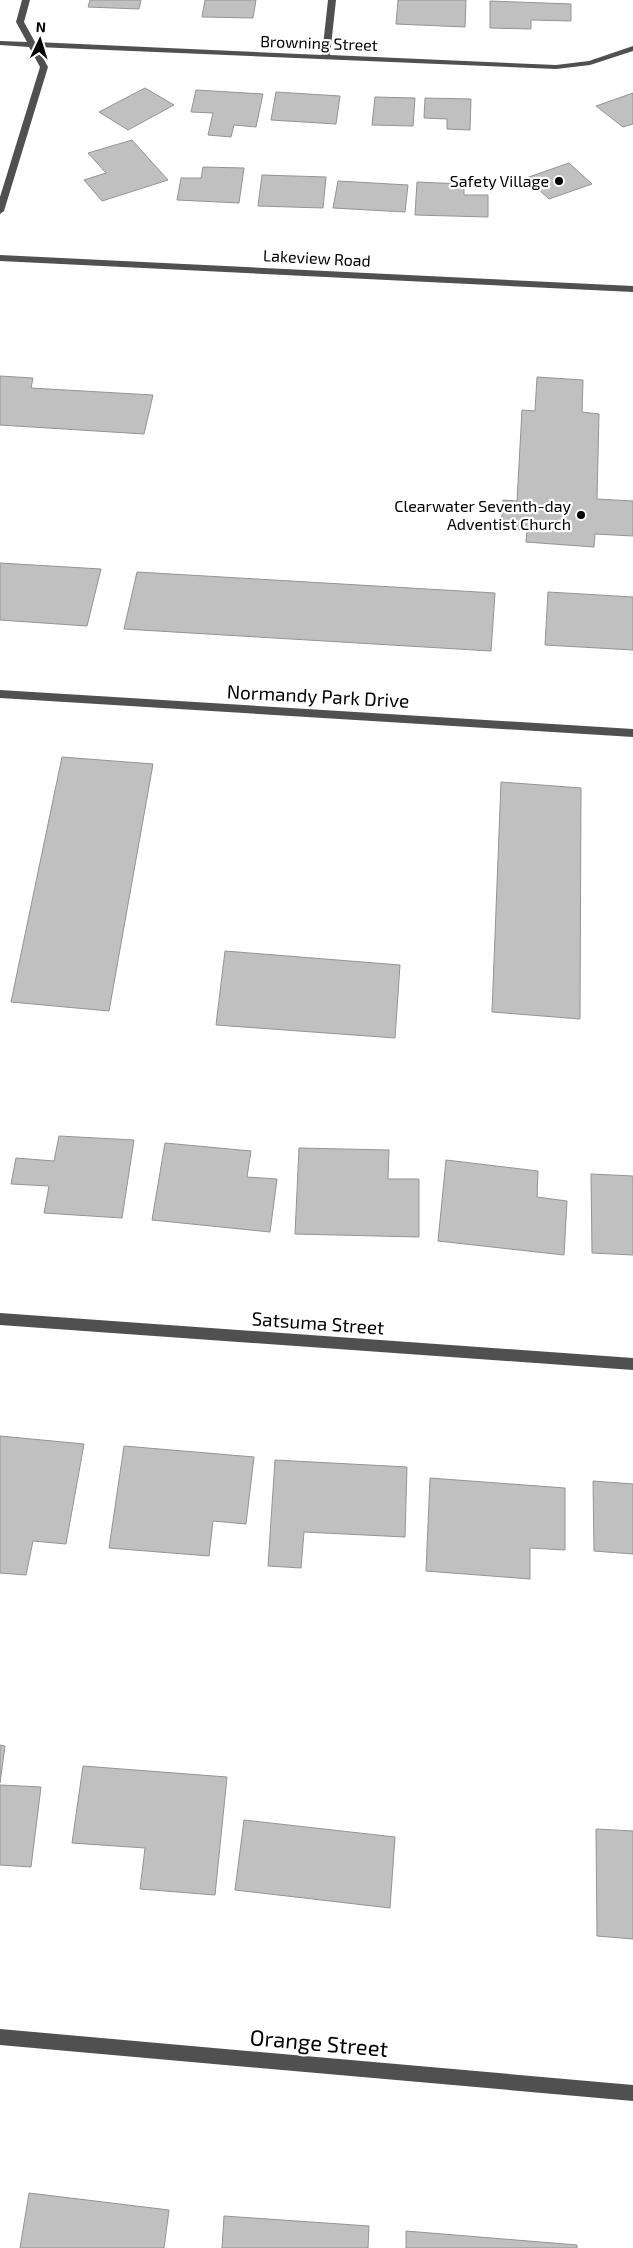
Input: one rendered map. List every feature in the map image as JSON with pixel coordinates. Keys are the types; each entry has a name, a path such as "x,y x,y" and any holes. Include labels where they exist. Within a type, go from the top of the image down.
{"street":[{"path":"0,212 44,67 20,22 26,0"},
{"path":"326,58 332,0"},
{"name":"Browning Street","path":"0,43 556,67 590,64 633,48"},
{"name":"Lakeview Road","path":"0,258 633,289"},
{"name":"Normandy Park Drive","path":"0,694 633,733"},
{"name":"Satsuma Street","path":"0,1319 633,1364"},
{"name":"Orange Street","path":"0,2037 633,2093"}],"building":[{"path":"90,0 141,0 139,9 88,7"},
{"path":"205,0 256,0 253,18 202,17"},
{"path":"398,0 466,0 465,27 396,24"},
{"path":"490,1 571,4 571,21 531,20 531,29 490,28"},
{"path":"145,88 174,105 128,130 99,112"},
{"path":"196,90 263,94 256,127 234,125 231,137 208,135 213,113 191,112"},
{"path":"276,92 340,96 336,124 271,120"},
{"path":"633,93 633,124 623,127 596,106"},
{"path":"375,97 415,98 413,126 372,125"},
{"path":"425,98 471,99 470,130 447,129 447,119 424,118"},
{"path":"132,140 168,180 102,201 84,180 106,173 88,153"},
{"name":"Safety Village","path":"569,163 592,184 549,199 526,178"},
{"path":"203,167 244,168 239,203 177,200 181,178 201,178"},
{"path":"262,175 326,177 323,208 258,206"},
{"path":"338,181 408,185 405,212 333,208"},
{"path":"417,182 464,184 464,195 488,195 488,217 415,215"},
{"path":"0,376 33,378 31,388 153,395 144,434 0,425"},
{"path":"537,377 583,380 582,412 599,414 597,499 633,501 633,536 595,534 594,547 526,542 527,530 501,529 503,500 517,501 522,410 535,411"},
{"path":"0,563 101,569 87,626 0,620"},
{"path":"137,572 495,593 491,651 124,629"},
{"path":"548,592 633,597 633,650 545,645"},
{"path":"62,757 153,764 109,1011 11,1002"},
{"path":"501,782 581,788 580,1019 492,1012"},
{"path":"225,951 400,965 395,1038 216,1025"},
{"path":"59,1136 134,1140 122,1218 44,1213 49,1186 11,1184 16,1158 54,1161"},
{"path":"165,1143 251,1151 247,1177 277,1179 270,1232 152,1220"},
{"path":"299,1148 389,1150 388,1179 419,1179 419,1237 295,1234"},
{"path":"446,1160 538,1171 537,1197 567,1201 564,1255 438,1241"},
{"path":"591,1174 633,1176 633,1255 592,1253"},
{"path":"0,1436 84,1444 66,1544 33,1541 26,1575 0,1573"},
{"path":"124,1446 254,1457 246,1524 213,1521 209,1556 109,1548"},
{"path":"275,1460 407,1467 405,1537 304,1532 301,1568 268,1566"},
{"path":"430,1478 565,1488 565,1550 530,1548 530,1579 426,1571"},
{"path":"593,1481 633,1484 633,1554 594,1551"},
{"path":"0,1745 5,1746 0,1783"},
{"path":"83,1766 227,1777 215,1895 140,1889 145,1848 72,1843"},
{"path":"0,1785 41,1787 31,1867 0,1865"},
{"path":"244,1820 395,1837 390,1908 235,1890"},
{"path":"596,1829 633,1831 633,1939 597,1936"},
{"path":"29,2193 169,2210 164,2248 20,2248"},
{"path":"224,2216 369,2226 368,2248 222,2248"},
{"path":"406,2231 577,2245 577,2248 406,2248"}],"place":[{"name":"Safety Village","path":"559,181"},
{"name":"Clearwater Seventh-day Adventist Church","path":"581,515"}]}
